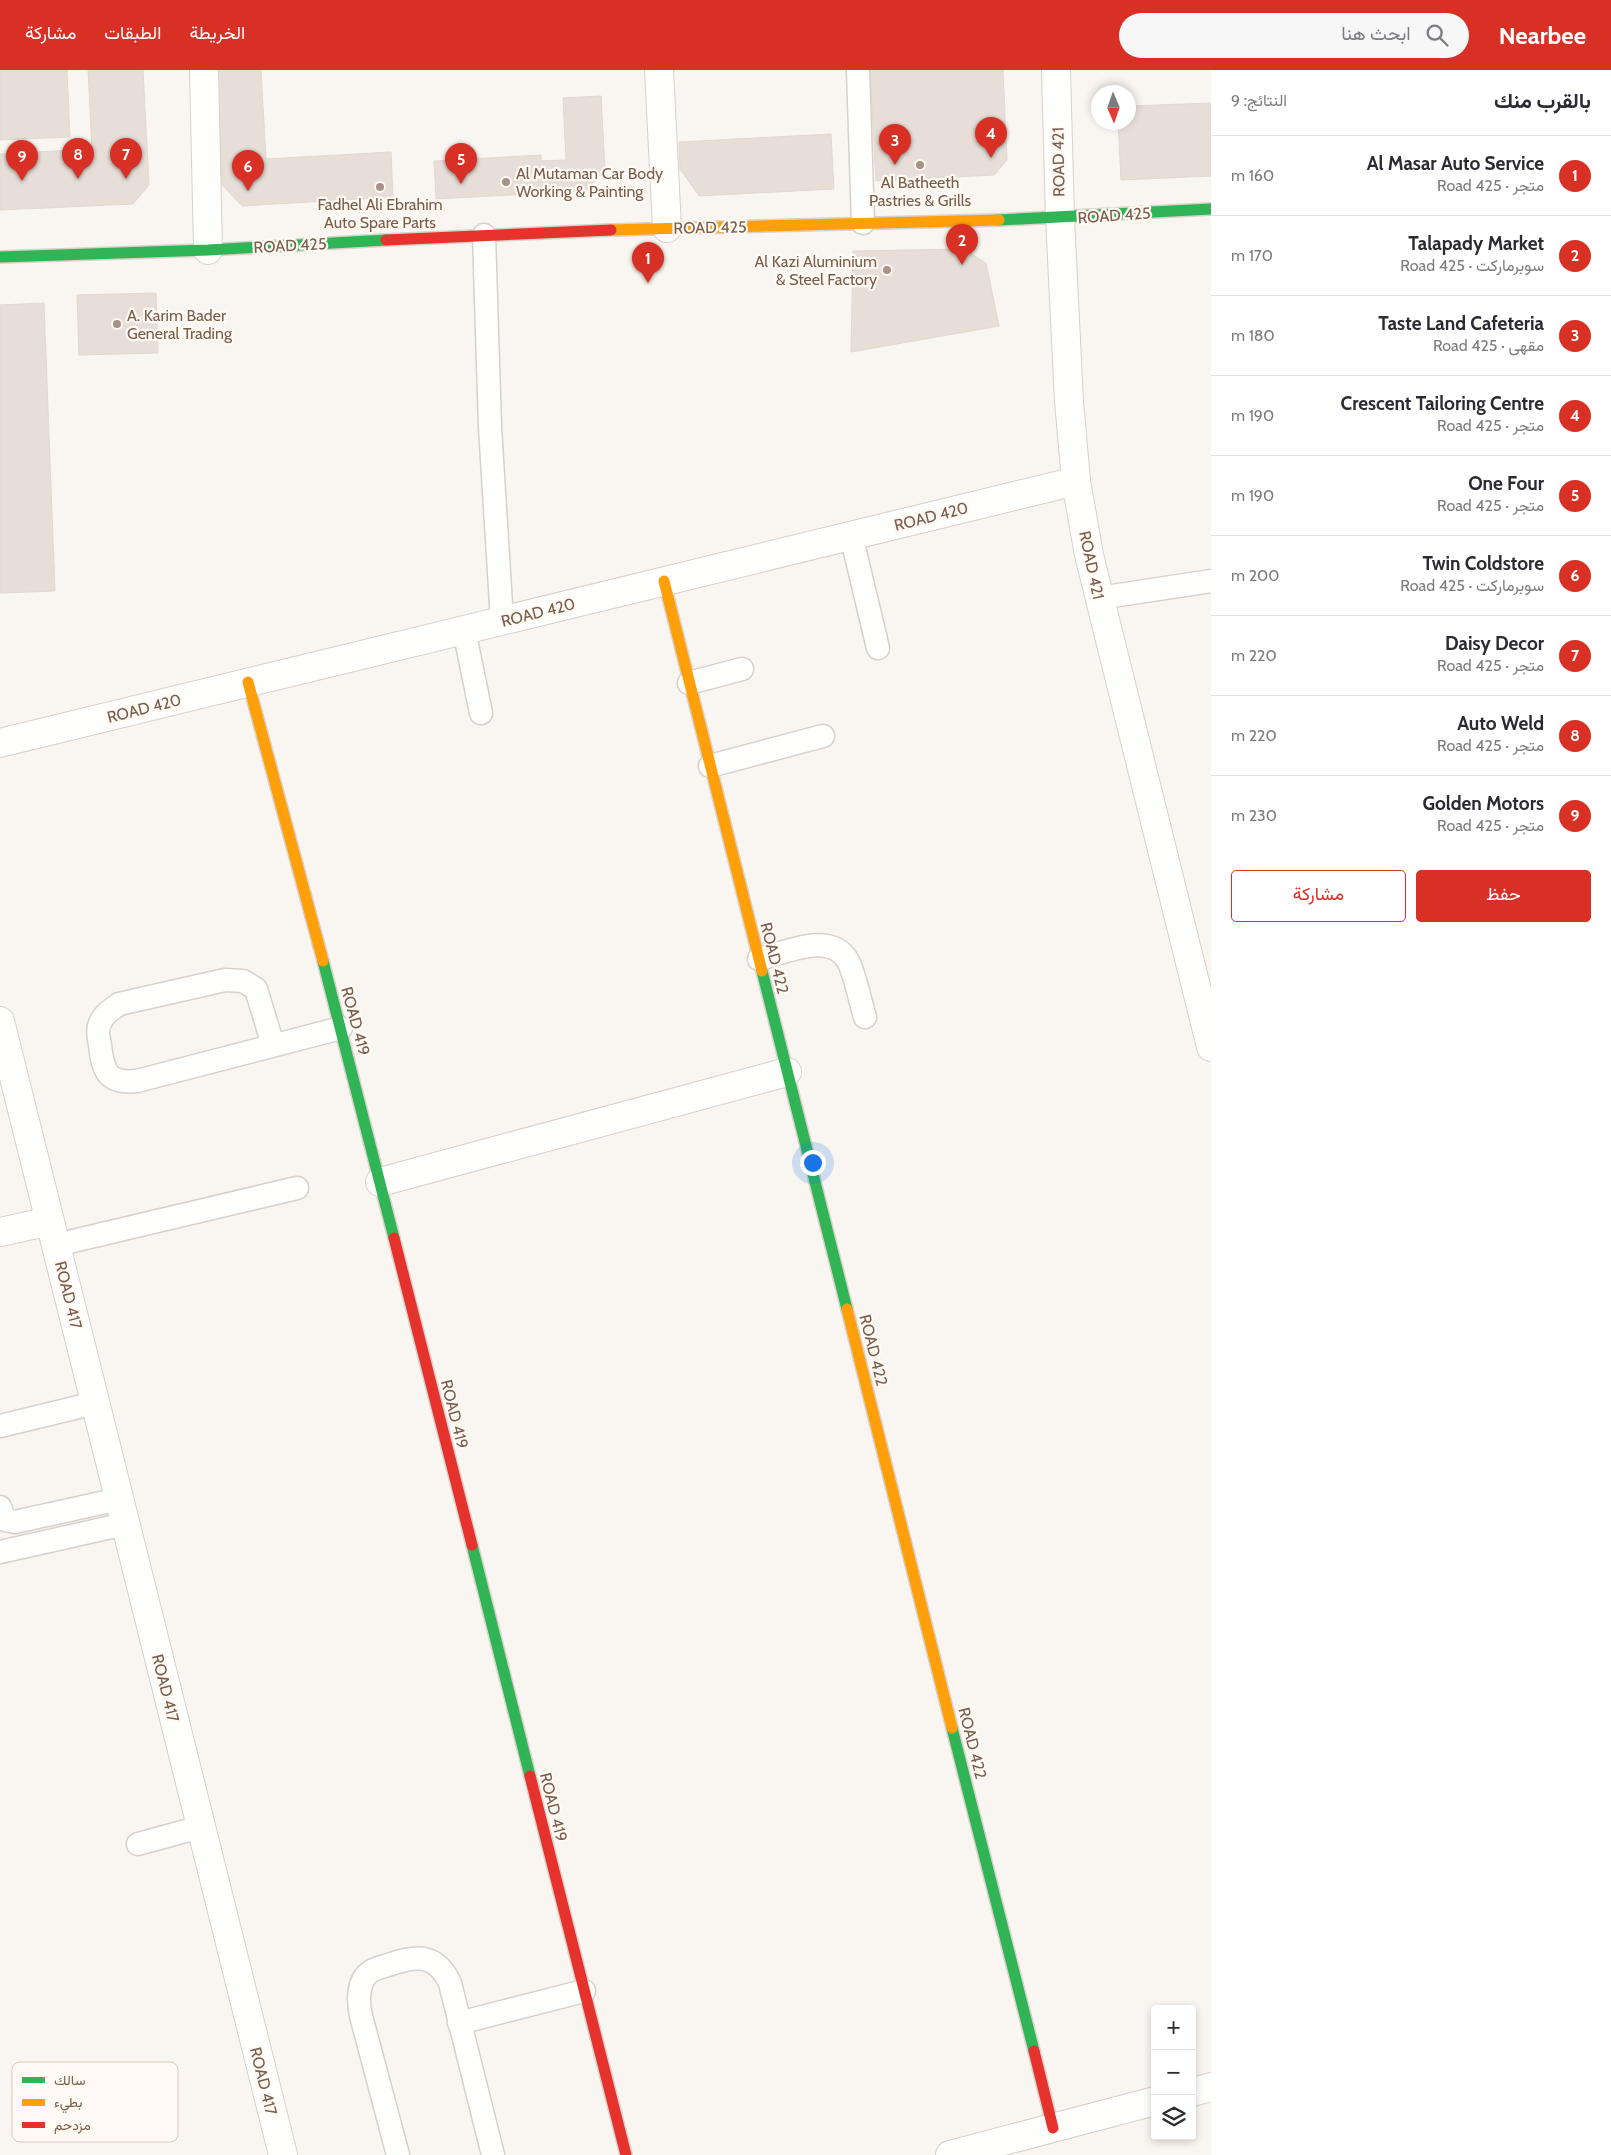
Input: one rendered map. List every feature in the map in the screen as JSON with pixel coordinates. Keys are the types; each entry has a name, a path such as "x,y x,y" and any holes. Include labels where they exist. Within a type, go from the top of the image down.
{"street":[{"path":"204,70 208,250"},
{"path":"659,70 667,228"},
{"name":"ROAD 421","path":"1056,70 1060,218 1069,401 1076,481 1089,555 1099,598 1201,967 1211,1047"},
{"name":"ROAD 425","path":"0,258 208,250 484,235 667,228 1060,218 1211,209"},
{"name":"ROAD 420","path":"0,743 1076,481"},
{"name":"ROAD 422","path":"664,581 1053,2128"},
{"name":"ROAD 419","path":"248,682 341,1028 626,2155"},
{"name":"ROAD 417","path":"0,1021 283,2155"},
{"path":"380,1182 787,1072"},
{"path":"0,1232 53,1233"},
{"path":"1196,2091 1211,2087"},
{"path":"950,2155 1151,2102"}],"lane":[{"path":"858,70 863,223"},
{"path":"484,235 490,427 502,621"},
{"path":"851,536 878,648"},
{"path":"1099,598 1211,581"},
{"path":"464,630 481,713"},
{"path":"689,683 742,669"},
{"path":"710,766 823,736"},
{"path":"759,959 817,944 831,946 841,952 848,961 865,1016"},
{"path":"273,1044 256,989 243,981 226,980 119,1004 106,1012 98,1027 102,1066 112,1078 124,1082 137,1081 273,1044 341,1028"},
{"path":"53,1233 297,1188"},
{"path":"0,1426 95,1403"},
{"path":"0,1508 5,1520 15,1522 122,1511"},
{"path":"0,1552 122,1511"},
{"path":"138,1844 200,1827"},
{"path":"398,2155 358,2005 362,1984 369,1972 416,1957 428,1960 445,1973 450,1983 493,2155"},
{"path":"459,2022 584,1991"}],"building":[{"path":"0,70 67,70 70,137 0,140"},
{"path":"88,70 143,70 149,185 133,204 0,210 0,154 92,149"},
{"path":"216,70 261,70 266,159 391,152 393,197 242,206 222,185"},
{"path":"870,70 1003,70 1007,160 994,175 876,181"},
{"path":"601,96 605,169 586,191 436,199 434,161 541,155 541,161 566,160 563,98"},
{"path":"1211,103 1211,176 1121,180 1118,130 1136,130 1136,106"},
{"path":"831,134 834,189 699,196 680,169 679,142"},
{"path":"964,249 986,263 999,326 851,352 853,251"},
{"name":"A. Karim Bader General Trading","path":"156,293 158,353 79,355 77,295"},
{"path":"44,303 55,591 0,593 0,305"}],"traffic: fast":[{"path":"999,220 1211,209"},
{"path":"0,257 208,250 386,240"},
{"path":"323,961 394,1238"},
{"path":"762,971 847,1309"},
{"path":"472,1545 530,1776"},
{"path":"952,1728 1034,2051"}],"traffic: slow":[{"path":"611,230 999,220"},
{"path":"664,581 762,971"},
{"path":"248,682 323,961"},
{"path":"847,1309 952,1728"}],"traffic: jam":[{"path":"386,240 611,230"},
{"path":"394,1238 472,1545"},
{"path":"530,1776 626,2155"},
{"path":"1034,2051 1053,2128"}],"place":[{"name":"Crescent Tailoring Centre","path":"991,158"},
{"name":"Taste Land Cafeteria","path":"895,165"},
{"name":"Al Batheeth Pastries & Grills","path":"920,165"},
{"name":"Auto Weld","path":"78,179"},
{"name":"Daisy Decor","path":"126,179"},
{"name":"Golden Motors","path":"22,181"},
{"name":"Al Mutaman Car Body Working & Painting","path":"506,182"},
{"name":"One Four","path":"461,184"},
{"name":"Fadhel Ali Ebrahim Auto Spare Parts","path":"380,187"},
{"name":"Twin Coldstore","path":"248,191"},
{"name":"Talapady Market","path":"962,265"},
{"name":"Al Kazi Aluminium & Steel Factory","path":"887,270"},
{"name":"Al Masar Auto Service","path":"648,283"},
{"name":"A. Karim Bader General Trading","path":"117,324"}]}
